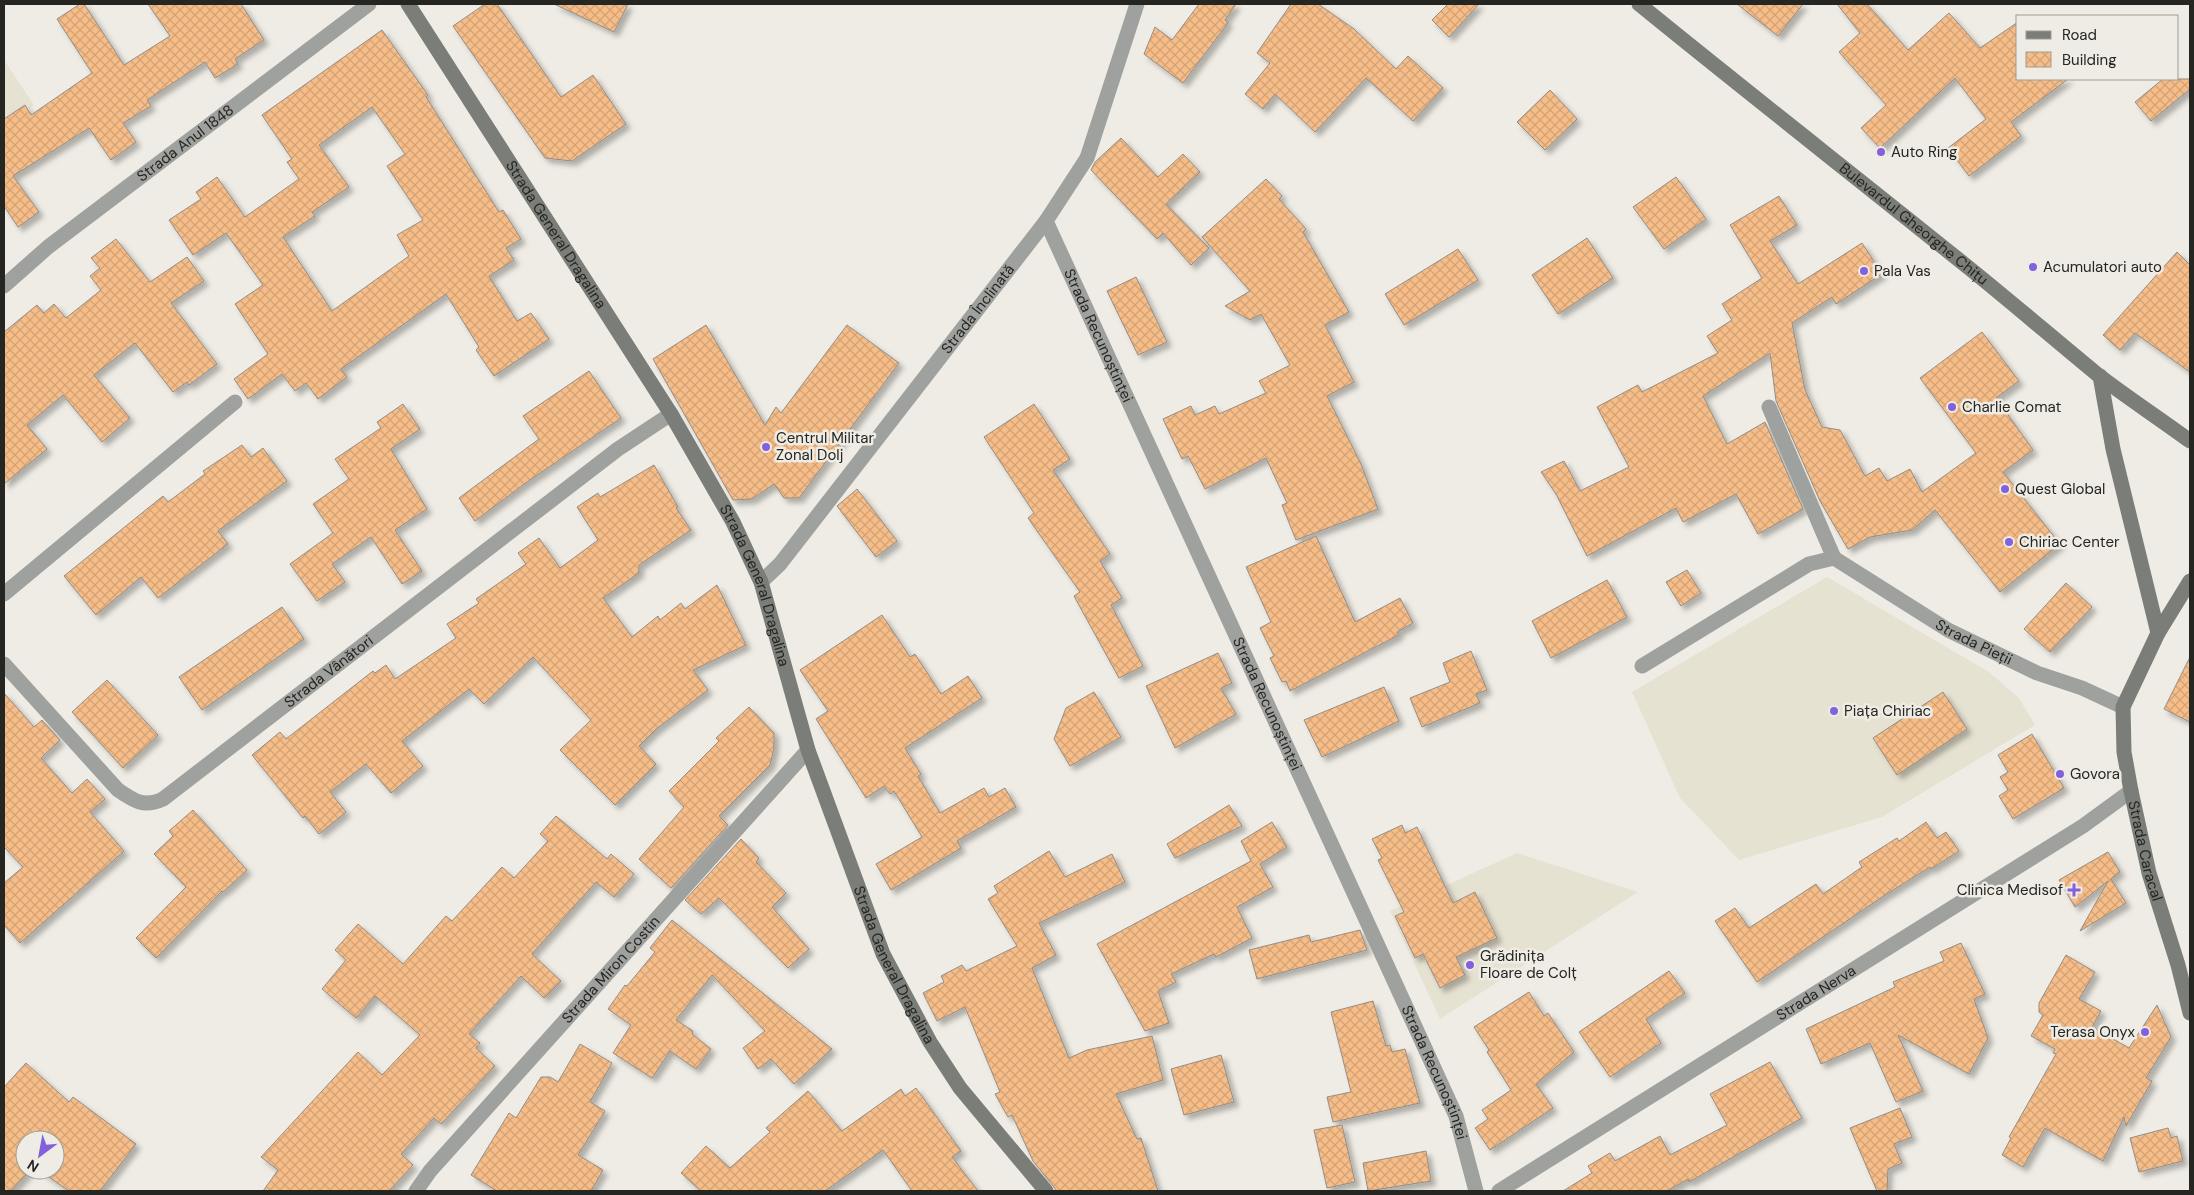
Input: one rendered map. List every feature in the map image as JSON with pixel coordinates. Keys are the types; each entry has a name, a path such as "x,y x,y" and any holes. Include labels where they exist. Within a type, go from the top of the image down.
{"main road":[{"name":"Strada General Dragalina","path":"408,4 671,414 733,522 760,582 808,750 883,954 930,1042 960,1088 1046,1191"},
{"name":"Bulevardul Gheorghe Chițu","path":"1640,4 1724,73 1786,120 1825,154 1964,264 2100,376 2190,441"},
{"path":"2100,376 2113,449 2158,633"},
{"name":"Strada Caracal","path":"2190,581 2158,633 2123,707 2124,752 2130,791 2149,873 2184,964 2190,1013"}],"street":[{"name":"Strada Anul 1848","path":"4,286 48,247 369,4"},
{"name":"Strada Înclinată","path":"760,582 780,564 1046,221 1087,158 1137,4"},
{"name":"Strada Recunoștinței","path":"1046,221 1456,1116 1476,1191"},
{"path":"4,594 235,402"},
{"path":"1642,666 1809,564 1834,558 1769,406"},
{"name":"Strada Vânători","path":"4,664 118,790 140,803 152,804 163,799 618,449 671,414"},
{"name":"Strada Pieții","path":"1834,558 1948,630 2037,673 2082,688 2123,707"},
{"name":"Strada Miron Costin","path":"416,1191 430,1171 808,750"},
{"name":"Strada Nerva","path":"1499,1191 2084,826 2130,791"}],"shaded area":[{"path":"4,60 34,105 4,130"},
{"name":"Piața Chiriac","path":"1827,577 1989,672 2019,698 2035,725 1882,817 1739,860 1680,798 1632,692"},
{"name":"Grădinița Floare de Colț","path":"1517,853 1638,892 1440,1019 1390,911"}],"building":[{"path":"80,4 84,4 124,65 170,36 148,4 241,4 264,40 235,59 238,64 215,78 205,62 147,100 151,106 123,123 136,142 111,160 89,128 13,176 39,212 18,227 4,206 4,119 25,105 31,115 92,73 57,19"},
{"path":"485,4 497,4 561,97 593,75 626,124 572,161 545,158 453,26"},
{"path":"554,4 628,4 614,32"},
{"path":"1199,4 1236,4 1225,20 1228,23 1183,83 1144,54 1155,27 1172,40"},
{"path":"1291,4 1318,4 1354,29 1396,69 1408,56 1443,88 1413,121 1366,78 1315,132 1275,94 1263,109 1245,94 1270,63 1257,53"},
{"path":"1448,4 1479,4 1449,37 1432,20"},
{"path":"1737,4 1803,4 1778,36"},
{"path":"1837,4 1867,4 1908,50 1949,13 1980,48 2016,23 2016,80 2067,80 2011,122 2021,136 1969,176 1948,148 1986,119 1955,78 1880,148 1861,128 1886,105 1839,52 1860,33"},
{"path":"382,30 428,95 426,97 499,212 503,210 521,239 506,248 514,260 489,276 517,321 531,313 549,339 494,376 476,350 479,347 446,294 341,369 347,377 318,399 306,383 295,391 282,374 248,399 234,379 268,354 235,304 263,285 226,233 193,255 169,220 201,199 196,192 217,177 245,217 299,179 287,162 292,159 262,115","holes":["372,107 405,154 387,166 423,220 397,235 409,256 332,311 283,237 315,216 312,212 349,187 319,145"]},
{"path":"2190,79 2190,89 2151,121 2135,102 2162,80"},
{"path":"1550,90 1577,119 1545,150 1517,122"},
{"path":"1121,138 1158,177 1183,154 1200,172 1166,204 1209,248 1191,265 1163,233 1157,239 1091,170 1095,162"},
{"path":"1676,177 1706,219 1664,249 1633,207"},
{"path":"1266,179 1282,196 1279,199 1306,229 1303,232 1349,312 1325,325 1354,382 1327,396 1361,464 1378,509 1296,540 1282,505 1287,503 1266,458 1205,489 1188,456 1182,459 1163,419 1191,406 1195,415 1215,406 1219,414 1266,393 1259,381 1290,365 1261,314 1250,320 1225,306 1250,291 1202,237"},
{"path":"1779,196 1797,225 1770,241 1798,284 1862,243 1882,274 1836,304 1832,297 1792,323 1805,390 1822,427 1840,430 1865,476 1879,468 1887,481 1910,469 1922,492 1976,453 1920,378 1982,332 2019,381 1996,398 2033,450 2003,472 2060,544 2000,592 1935,510 1912,530 1870,537 1848,549 1820,501 1776,401 1770,353 1703,396 1727,444 1765,422 1803,509 1758,534 1736,494 1683,522 1676,508 1587,556 1556,494 1541,472 1564,461 1580,491 1629,467 1597,407 1638,385 1642,392 1718,353 1707,336 1732,320 1722,304 1762,278 1730,225"},
{"path":"1587,238 1613,278 1558,314 1532,275"},
{"path":"116,239 150,282 187,257 204,281 171,303 217,364 189,385 187,382 173,392 135,343 94,375 130,418 102,442 63,395 27,425 47,449 4,484 4,332 37,305 44,313 54,304 66,318 101,290 90,276 100,268 91,258"},
{"path":"1458,249 1478,280 1404,325 1385,294"},
{"path":"2177,252 2190,265 2190,372 2135,333 2120,350 2103,335"},
{"path":"1136,277 1167,342 1138,355 1107,291"},
{"path":"706,325 765,425 776,407 781,413 847,325 899,363 799,498 784,498 774,484 752,499 733,500 653,359"},
{"path":"589,371 621,418 527,482 475,521 459,498 539,439 523,416"},
{"path":"403,404 420,429 391,449 427,509 395,530 422,571 402,584 371,537 332,564 345,582 317,601 290,564 333,533 313,504 349,479 335,459 381,428 377,422"},
{"path":"1034,404 1070,459 1053,470 1110,554 1100,561 1122,598 1111,605 1143,666 1119,678 1074,596 1080,592 1028,518 1034,513 984,437"},
{"path":"242,445 251,457 263,448 287,481 218,531 228,544 158,598 141,577 96,615 64,576 163,496 168,502 205,474 203,471"},
{"path":"654,465 678,507 676,508 691,530 639,565 639,573 603,598 632,637 658,616 660,620 681,603 685,609 717,585 746,645 693,670 708,690 656,729 639,746 656,764 615,805 560,750 591,720 533,657 484,704 469,689 402,741 423,766 391,793 366,764 330,792 346,812 319,834 305,816 303,818 252,755 280,732 286,739 373,671 375,673 386,665 395,679 456,638 447,624 479,603 476,599 526,564 518,553 539,538 560,568 598,540 577,507 598,493 600,497"},
{"path":"857,489 897,541 876,557 837,506"},
{"path":"1316,536 1355,622 1400,598 1413,623 1397,632 1399,635 1290,691 1286,681 1282,682 1270,658 1274,656 1260,628 1271,622 1246,567"},
{"path":"1687,570 1701,593 1681,606 1666,582"},
{"path":"1607,580 1627,617 1551,658 1532,621"},
{"path":"2066,583 2092,607 2050,652 2024,629"},
{"path":"282,607 304,639 202,710 179,677"},
{"path":"882,615 910,657 915,654 941,694 968,676 982,698 905,748 921,774 918,776 940,813 984,788 989,797 1005,788 1016,807 957,841 961,848 891,890 876,864 922,837 894,791 890,794 884,786 866,798 816,719 828,711 800,670"},
{"path":"1471,651 1487,690 1476,694 1480,703 1422,727 1410,698 1450,682 1443,663"},
{"path":"1218,653 1232,683 1221,688 1236,714 1175,748 1146,686"},
{"path":"2190,657 2190,722 2164,709"},
{"path":"107,680 158,735 123,768 72,712"},
{"path":"1384,687 1399,721 1322,757 1304,720"},
{"path":"1094,692 1121,737 1070,766 1054,739 1066,708"},
{"path":"1943,692 1967,729 1897,775 1873,738"},
{"path":"4,693 34,727 42,720 60,740 41,758 72,793 87,779 105,799 90,812 124,851 20,943 4,925 4,883 23,867 4,847"},
{"path":"749,707 774,733 774,748 770,765 719,816 728,825 671,888 639,859 684,807 669,791 719,741 716,738"},
{"path":"2032,734 2064,788 2013,819 1999,796 2008,790 2000,777 2008,772 1998,755"},
{"path":"1229,805 1242,826 1175,858 1167,844"},
{"path":"193,810 247,870 222,891 156,958 136,938 186,887 154,854 173,836 169,831"},
{"path":"556,816 607,859 611,854 634,874 614,897 596,882 532,954 561,981 544,998 521,976 469,1034 480,1043 476,1048 495,1066 441,1124 434,1118 401,1154 413,1165 389,1191 263,1191 278,1170 261,1157 358,1052 382,1075 420,1035 375,996 356,1018 322,989 346,960 335,950 358,924 403,964 446,916 452,921 502,867 514,878 548,841 540,834"},
{"path":"1272,822 1287,847 1260,864 1273,887 1237,907 1252,938 1216,957 1214,954 1171,974 1176,982 1158,991 1169,1023 1145,1031 1097,944 1251,861 1241,841"},
{"path":"1926,822 1937,838 1946,832 1959,851 1882,897 1757,982 1715,921 1735,908 1749,928 1816,884 1823,894 1862,867 1859,862 1897,838 1899,841"},
{"path":"1402,825 1405,833 1417,827 1453,903 1475,892 1497,938 1456,957 1465,975 1440,988 1423,954 1415,958 1395,916 1404,912 1378,860 1382,858 1372,839"},
{"path":"741,839 759,858 756,862 786,893 772,907 809,949 788,968 719,898 701,914 685,900"},
{"path":"1049,851 1065,877 1112,854 1125,882 1039,923 1056,955 1032,968 1069,1058 1087,1050 1152,1036 1163,1080 1116,1094 1137,1139 1141,1138 1158,1191 1057,1191 1033,1161 1012,1115 1008,1117 995,1094 1000,1092 965,1007 937,1021 923,993 944,982 941,976 962,965 966,971 1017,946 988,899 998,893 994,886"},
{"path":"2108,852 2120,872 2111,879 2126,903 2080,931 2108,881 2075,907 2059,880"},
{"path":"672,920 832,1049 794,1084 771,1059 758,1069 743,1048 765,1031 712,975 676,1020 693,1031 692,1034 711,1049 696,1069 670,1051 652,1078 613,1053 631,1025 608,1009 625,985 627,986 655,952 650,948"},
{"path":"1360,930 1367,950 1257,979 1249,950 1309,935 1311,942"},
{"path":"1961,943 1985,994 1974,999 1988,1038 1969,1074 1898,1035 1923,1091 1896,1102 1870,1043 1821,1064 1806,1029 1895,987 1893,982 1944,961 1940,952"},
{"path":"2066,955 2095,972 2079,999 2101,1011 2092,1027 2129,1048 2157,1005 2171,1037 2146,1078 2152,1081 2126,1126 2124,1117 2103,1161 2045,1128 2023,1167 2002,1155 2011,1138 2009,1137 2056,1054 2053,1053 2055,1049 2031,1036 2043,1015 2039,1012 2039,1003"},
{"path":"1669,971 1685,993 1646,1019 1661,1043 1610,1077 1579,1032"},
{"path":"1529,992 1544,1016 1548,1013 1574,1052 1536,1084 1553,1108 1490,1150 1475,1128 1488,1119 1482,1110 1511,1090 1474,1027"},
{"path":"1373,1001 1386,1046 1390,1045 1392,1052 1405,1049 1420,1103 1333,1122 1327,1097 1351,1092 1331,1012"},
{"path":"580,1044 612,1063 590,1102 605,1111 578,1155 603,1170 591,1191 497,1191 471,1175 509,1113 516,1118 541,1077 550,1077 558,1082"},
{"path":"1221,1055 1234,1102 1184,1115 1171,1069"},
{"path":"1770,1062 1802,1118 1689,1182 1688,1179 1667,1191 1563,1191 1592,1173 1588,1166 1610,1153 1615,1161 1660,1136 1670,1155 1727,1125 1710,1094"},
{"path":"26,1063 69,1102 73,1097 136,1144 100,1191 69,1191 53,1180 65,1180 65,1130 15,1130 15,1180 21,1180 11,1191 4,1191 4,1087"},
{"path":"916,1088 961,1151 952,1157 978,1191 912,1191 883,1150 825,1191 701,1191 681,1173 706,1146 730,1168 770,1132 766,1128 808,1091 842,1131 901,1089 905,1096"},
{"path":"1900,1108 1912,1137 1894,1144 1902,1163 1888,1169 1887,1191 1877,1191 1850,1128"},
{"path":"1342,1125 1355,1182 1327,1188 1314,1130"},
{"path":"2168,1128 2171,1138 2177,1136 2183,1161 2139,1172 2130,1138"},
{"path":"1426,1151 1431,1181 1368,1191 1363,1163"}],"place":[{"name":"Auto Ring","path":"1881,152"},
{"name":"Acumulatori auto","path":"2033,267"},
{"name":"Pala Vas","path":"1864,271"},
{"name":"Charlie Comat","path":"1952,407"},
{"name":"Centrul Militar Zonal Dolj","path":"766,447"},
{"name":"Quest Global","path":"2005,489"},
{"name":"Chiriac Center","path":"2009,542"},
{"name":"Piața Chiriac","path":"1834,711"},
{"name":"Govora","path":"2060,774"},
{"name":"Clinica Medisof","path":"2074,890"},
{"name":"Grădinița Floare de Colț","path":"1470,965"},
{"name":"Terasa Onyx","path":"2145,1032"}]}
